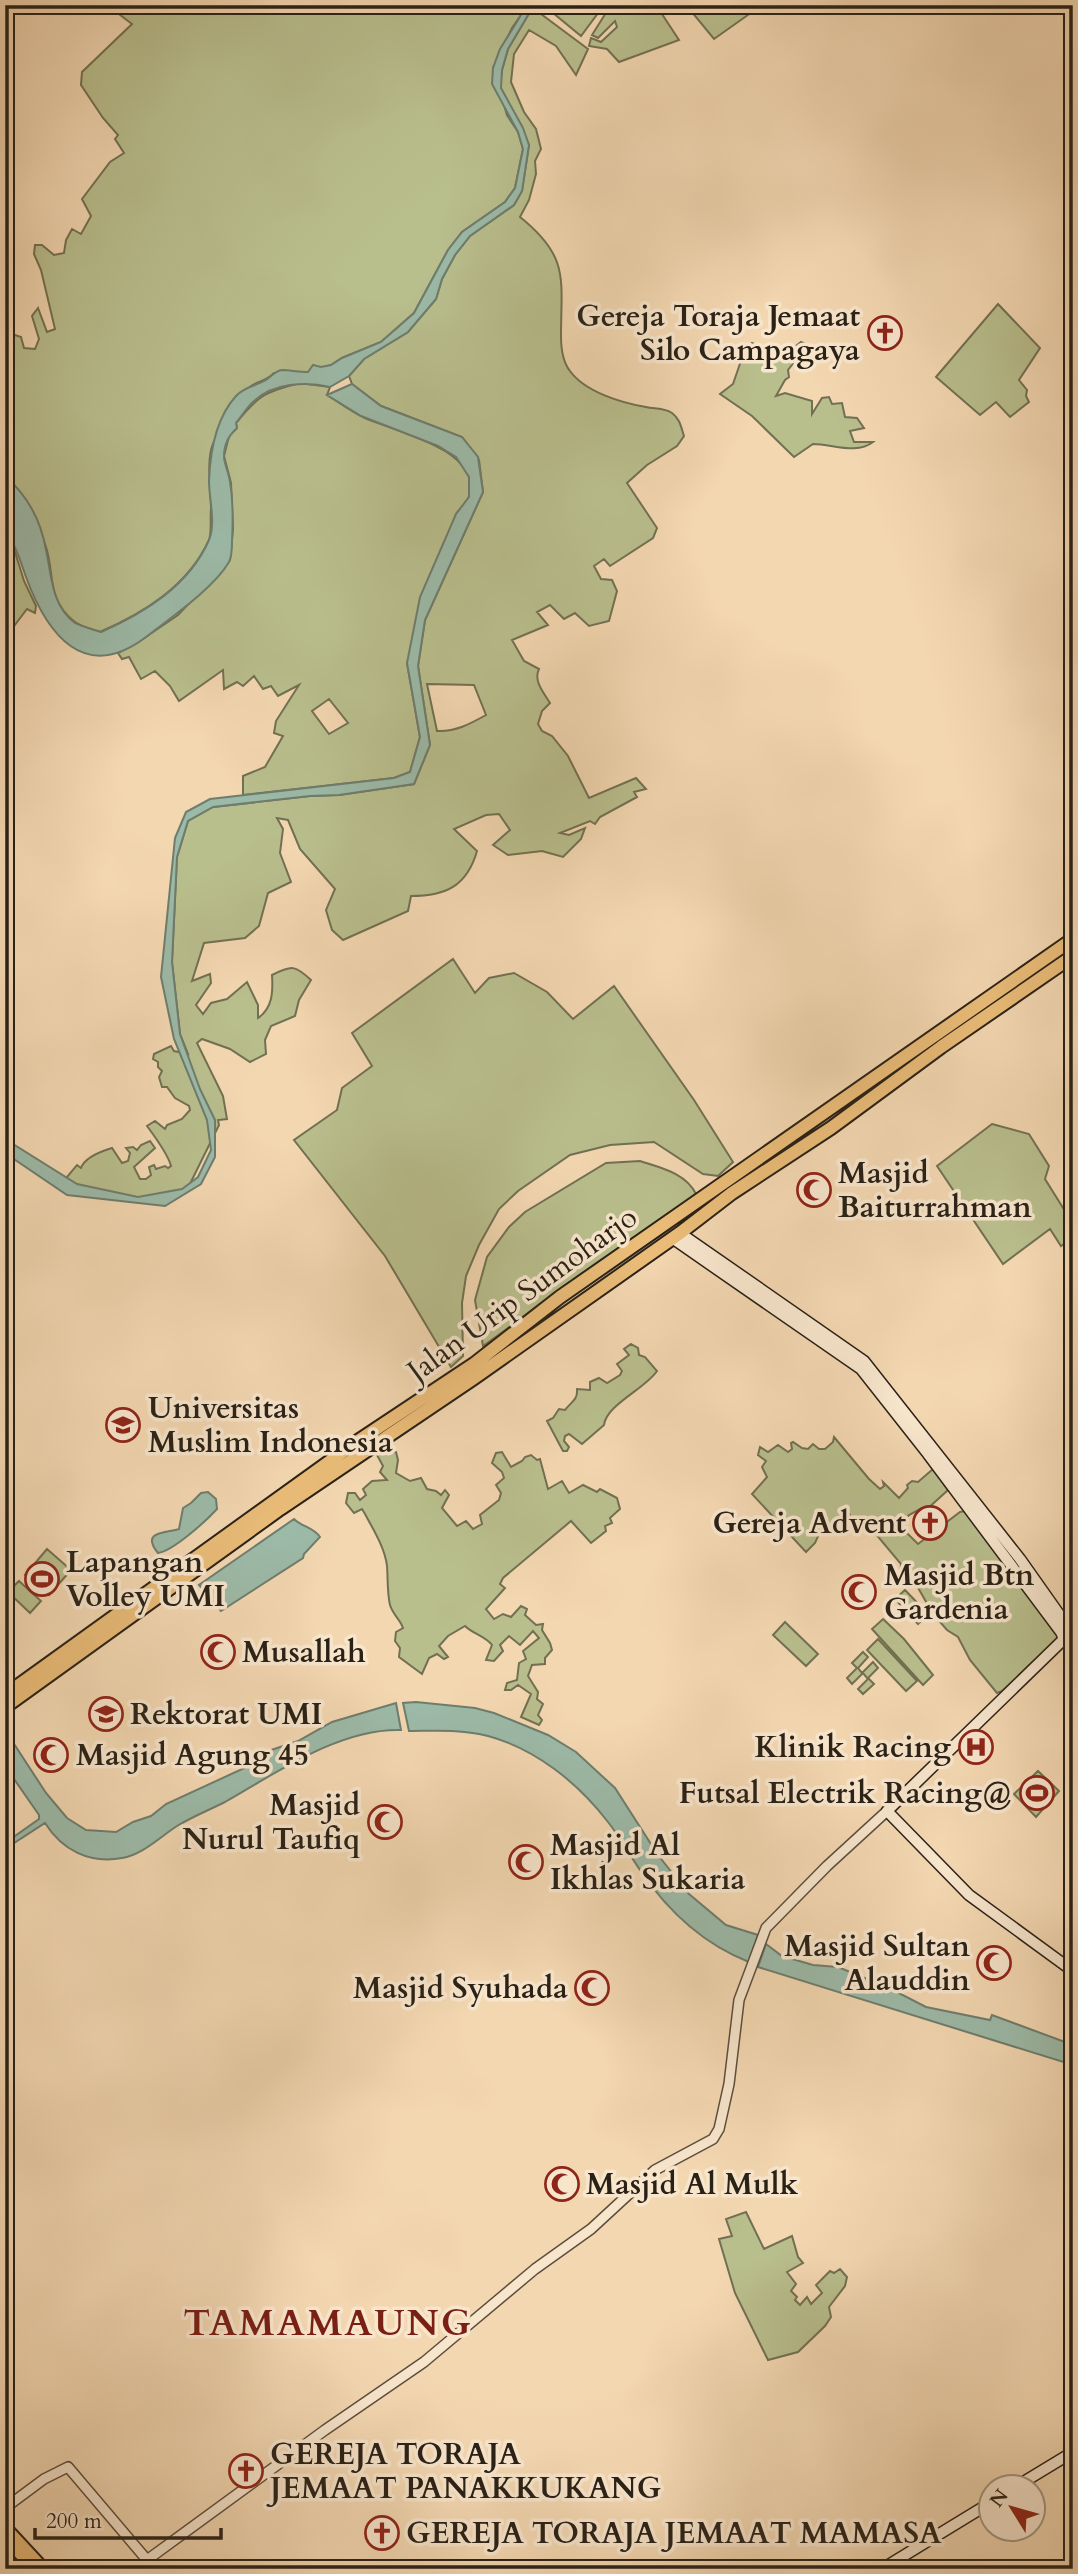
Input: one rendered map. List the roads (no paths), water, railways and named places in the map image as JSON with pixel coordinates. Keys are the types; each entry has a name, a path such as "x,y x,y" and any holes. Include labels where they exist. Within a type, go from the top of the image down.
{"highway":[{"name":"Jalan Urip Sumoharjo","path":"5,1695 319,1476 474,1378 676,1236 732,1193 831,1128 937,1042 1073,939"},
{"name":"Jalan Urip Sumoharjo","path":"5,1707 474,1364 560,1297 800,1130 1073,956"},
{"path":"800,1130 809,1142"},
{"path":"5,2528 43,2569"},
{"path":"5,2537 35,2569"},
{"path":"5,2546 27,2569"},
{"path":"5,2558 16,2569"}],"main road":[{"path":"676,1236 864,1361 982,1520 1068,1627 1064,1639 887,1811 969,1895 1073,1971"},
{"path":"1041,2472 1073,2452"},
{"path":"882,2569 976,2512"}],"street":[{"path":"5,2508 44,2479 68,2467 146,2560 424,2362 535,2269 591,2229 655,2170 710,2141 719,2129 729,2084 739,2000 768,1924 887,1811"}],"place":[{"name":"Gereja Toraja Jemaat Silo Campagaya","path":"885,333"},
{"name":"Masjid Baiturrahman","path":"814,1190"},
{"name":"Universitas Muslim Indonesia","path":"123,1425"},
{"name":"Gereja Advent","path":"930,1523"},
{"name":"Lapangan Volley UMI","path":"42,1579"},
{"name":"Masjid Btn Gardenia","path":"859,1592"},
{"name":"Musallah","path":"218,1652"},
{"name":"Rektorat UMI","path":"106,1714"},
{"name":"Klinik Racing","path":"976,1747"},
{"name":"Masjid Agung 45","path":"51,1755"},
{"name":"Futsal Electrik Racing@","path":"1037,1793"},
{"name":"Masjid Nurul Taufiq","path":"385,1822"},
{"name":"Masjid Al Ikhlas Sukaria","path":"526,1862"},
{"name":"Masjid Sultan Alauddin","path":"994,1963"},
{"name":"Masjid Syuhada","path":"592,1988"},
{"name":"Masjid Al Mulk","path":"562,2184"},
{"name":"GEREJA TORAJA JEMAAT PANAKKUKANG","path":"246,2471"},
{"name":"GEREJA TORAJA JEMAAT MAMASA","path":"382,2533"}],"district":[{"name":"TAMAMAUNG","path":"328,2322"}]}
